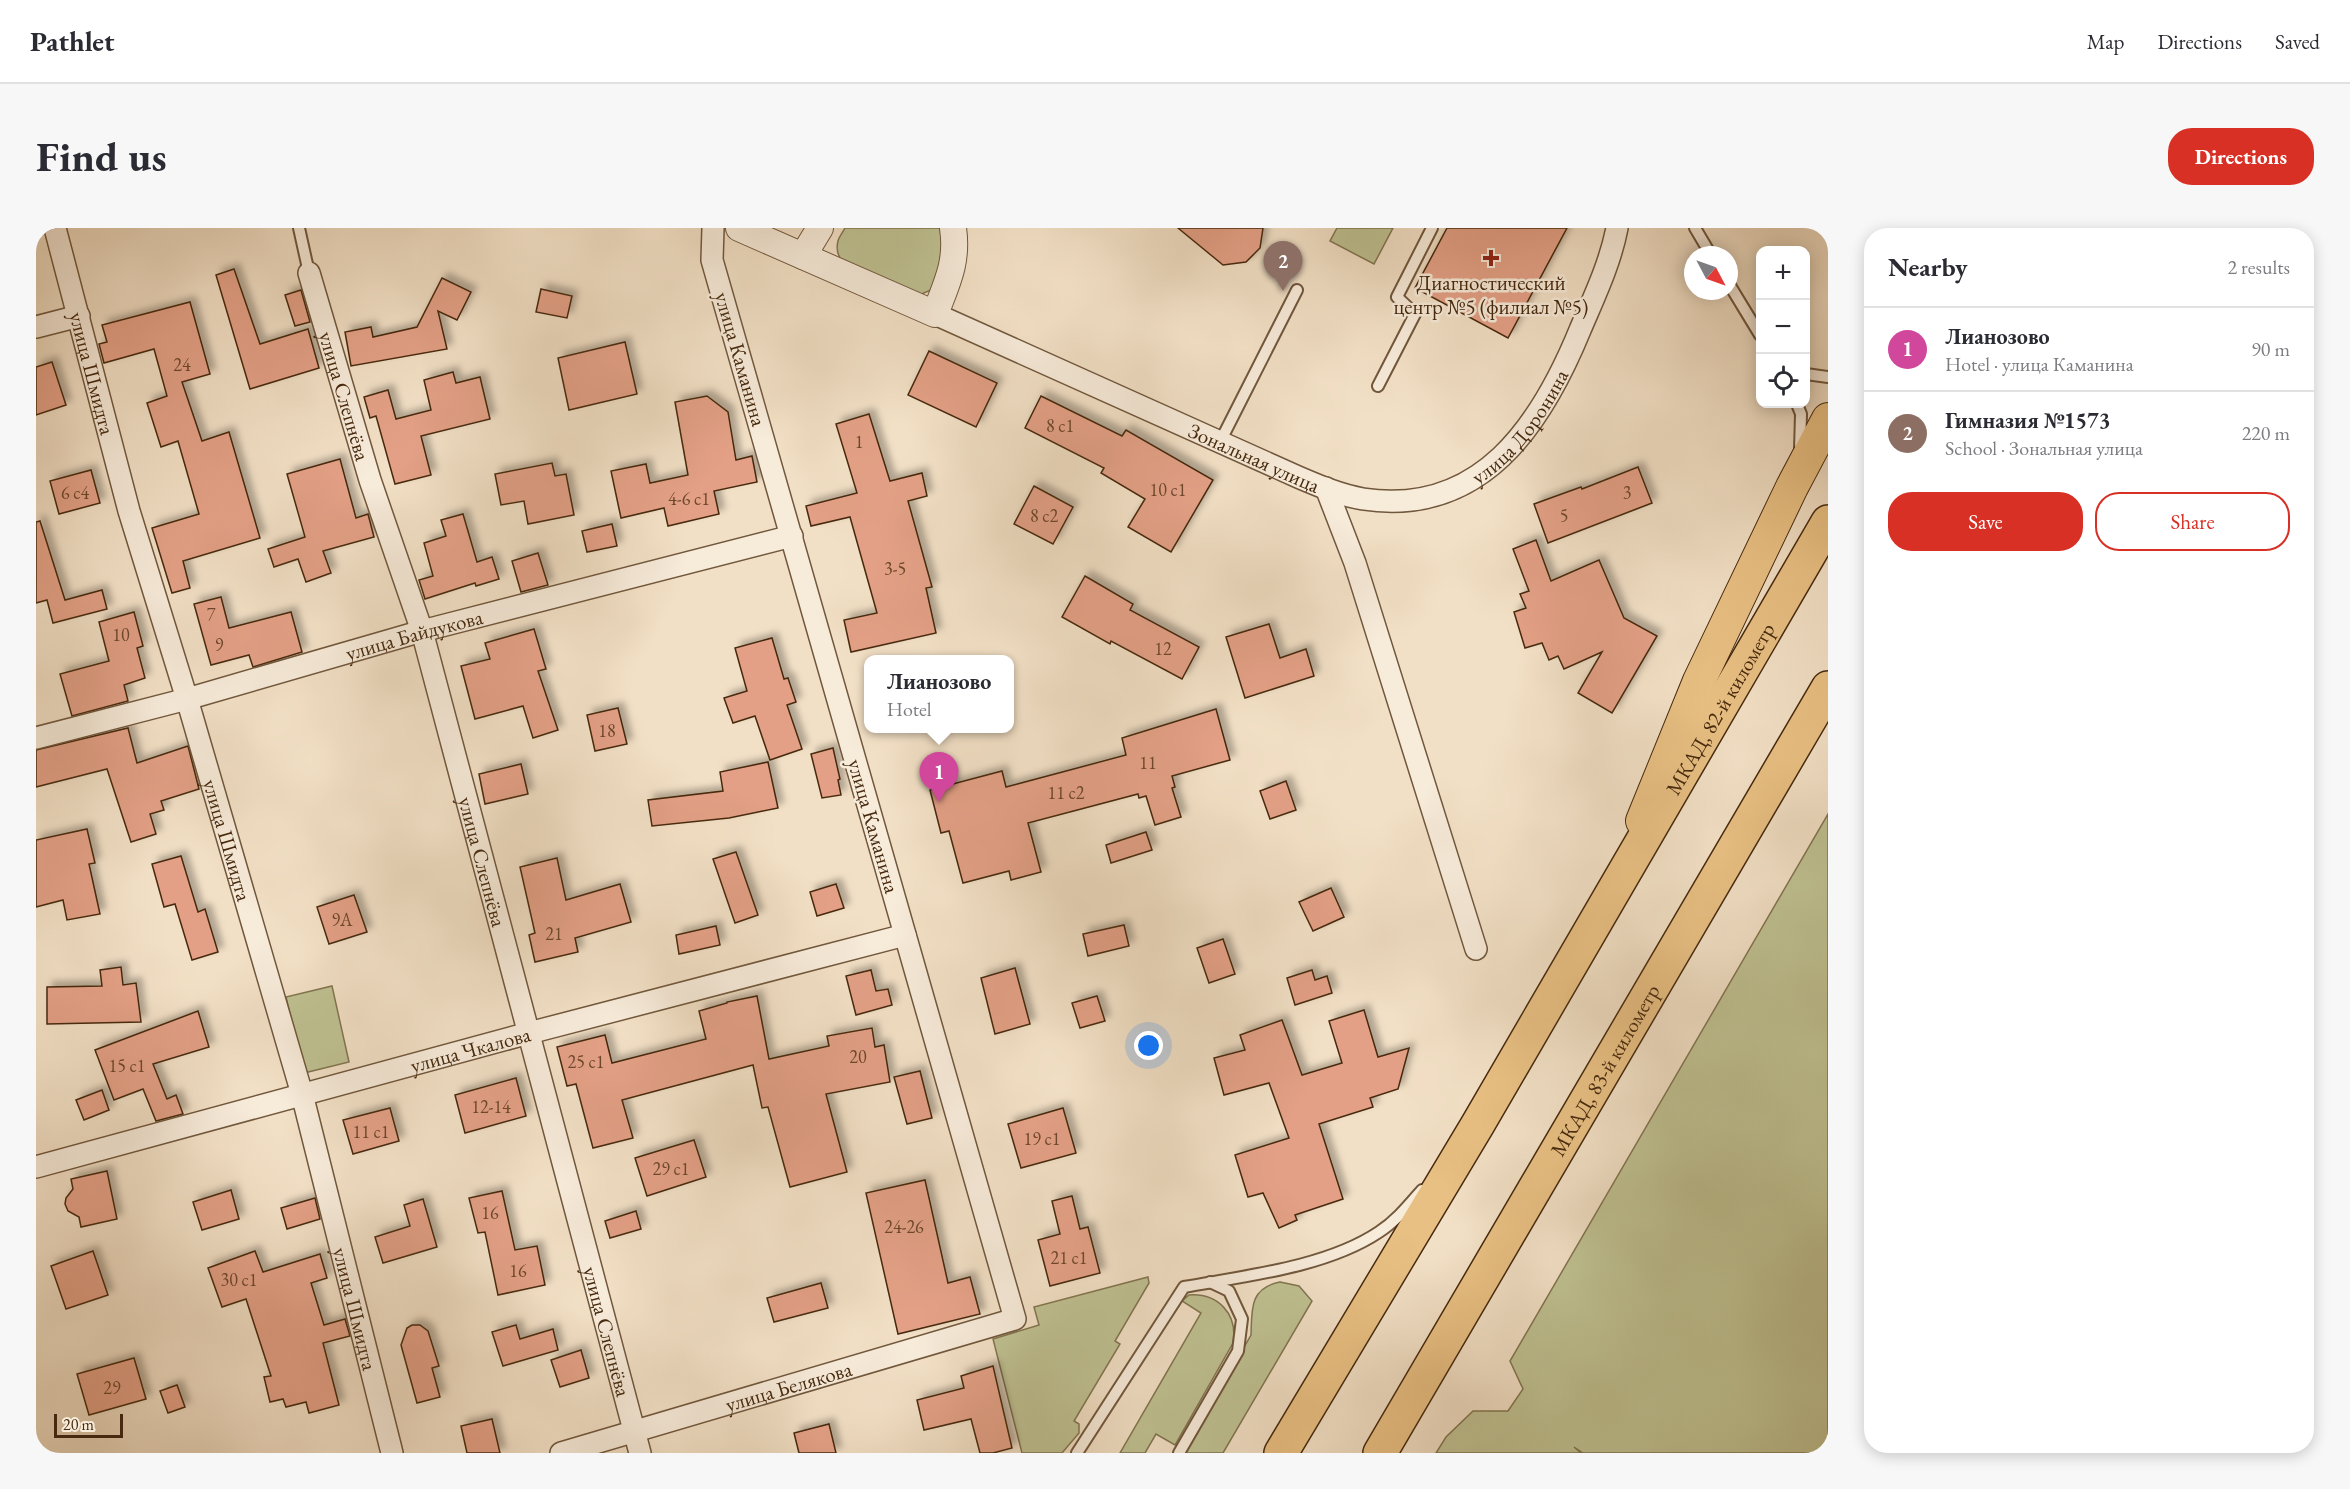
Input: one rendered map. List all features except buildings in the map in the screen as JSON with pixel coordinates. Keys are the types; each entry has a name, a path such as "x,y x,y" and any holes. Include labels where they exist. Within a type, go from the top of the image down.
{"highway":[{"name":"МКАД, 82-й километр","path":"1611,895 1828,522"},
{"name":"МКАД, 83-й километр","path":"1380,1453 1828,688"},
{"path":"1281,1453 1478,1124 1611,895"}],"main road":[{"path":"1611,895 1699,681 1792,488 1828,419"}],"street":[{"name":"улица Шмидта","path":"55,228 129,511 187,699 302,1094 392,1453"},
{"name":"улица Каманина","path":"712,228 712,260 1015,1319"},
{"name":"Зональная улица","path":"739,228 1326,489 1355,563 1476,950"},
{"path":"804,256 820,228"},
{"path":"935,314 954,265 956,245 954,228"},
{"name":"улица Доронина","path":"1326,489 1342,495 1383,501 1430,496 1470,481 1502,457 1520,439 1534,420 1563,372 1612,251 1617,228"},
{"name":"улица Слепнёва","path":"309,273 370,480 422,631 640,1453"},
{"path":"36,327 79,316"},
{"name":"улица Байдукова","path":"36,738 187,699 422,631 792,536"},
{"name":"улица Чкалова","path":"36,1167 529,1033 905,935"},
{"name":"улица Белякова","path":"561,1453 1015,1319"}],"lane":[{"path":"299,228 309,273"},
{"path":"1378,386 1416,314 1397,297 1432,228"},
{"path":"1695,228 1706,246"},
{"path":"1220,442 1297,290"},
{"path":"1738,298 1756,327"},
{"path":"1810,375 1828,377"},
{"path":"1792,488 1800,450 1801,414 1799,408"},
{"path":"1077,1453 1184,1287 1269,1272 1336,1253 1378,1233 1402,1213 1478,1124"},
{"path":"1179,1453 1238,1351 1242,1319 1229,1291 1210,1282"}],"green space":[{"path":"845,228 945,228 946,262 931,290 917,296 879,284 853,271 843,263 838,253 838,241"},
{"path":"1337,228 1393,228 1374,264 1330,241"},
{"path":"1828,814 1828,1453 1583,1453 1574,1447 1581,1453 1436,1453 1446,1437 1473,1411 1508,1411 1523,1389 1510,1361"},
{"path":"332,986 349,1062 304,1073 286,997"},
{"path":"1148,1277 1149,1283 1115,1341 1120,1344 1074,1421 1079,1424 1079,1433 1062,1453 1022,1453 993,1339 1039,1325 1034,1307"},
{"path":"1280,1282 1299,1286 1312,1301 1223,1453 1183,1453 1251,1335 1252,1309 1257,1295 1270,1285"},
{"path":"1189,1295 1209,1298 1224,1307 1232,1323 1233,1343 1175,1445 1156,1434 1145,1453 1120,1453 1201,1313 1182,1301"}],"place":[{"name":"Диагностический центр №5 (филиал №5)","path":"1491,258"},
{"name":"Гимназия №1573","path":"1283,291"},
{"name":"Лианозово","path":"939,802"}]}
